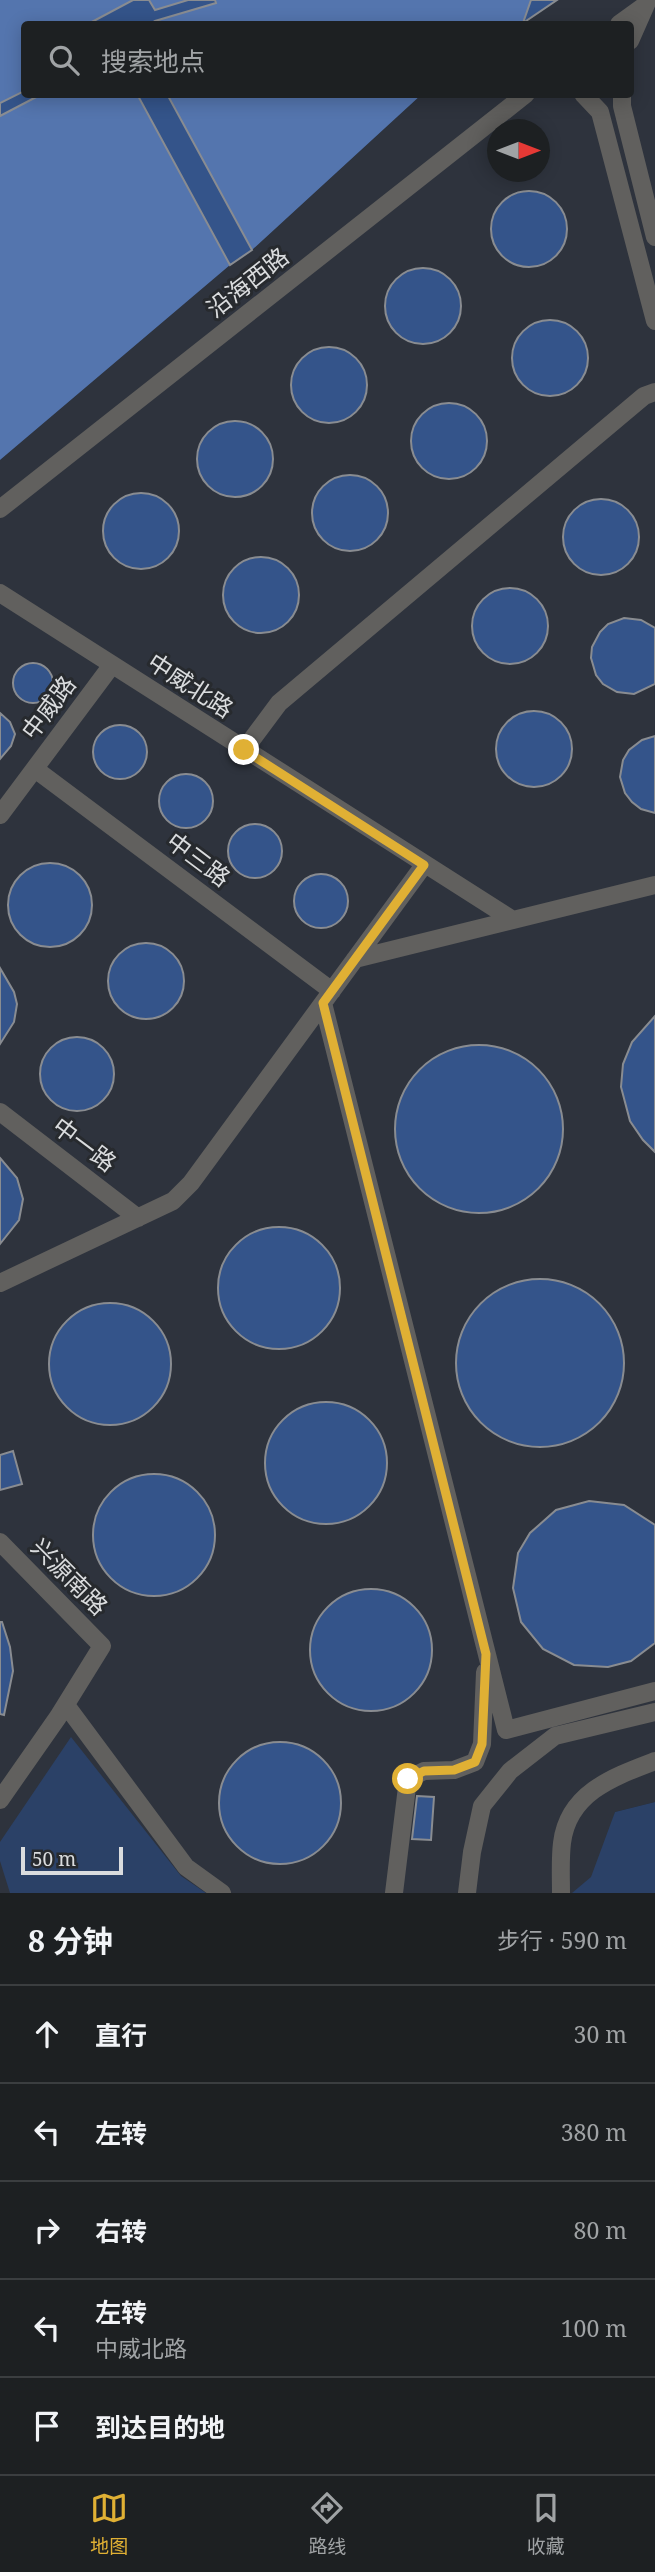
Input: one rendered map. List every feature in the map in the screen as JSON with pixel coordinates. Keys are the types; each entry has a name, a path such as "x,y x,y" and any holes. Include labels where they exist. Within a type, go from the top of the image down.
{"lane":[{"path":"623,21 646,3"},
{"path":"634,33 646,3"},
{"name":"沿海西路","path":"0,509 521,98"},
{"path":"587,98 600,112 655,321"},
{"path":"622,98 655,237"},
{"path":"244,750 279,703 644,396 655,392"},
{"name":"中威北路","path":"0,593 513,920"},
{"name":"中威路","path":"0,815 113,665"},
{"name":"中三路","path":"35,769 327,997"},
{"path":"0,1283 173,1201 191,1182 424,865"},
{"path":"355,959 655,885"},
{"path":"327,997 506,1730"},
{"name":"中一路","path":"0,1112 138,1218"},
{"name":"兴源南路","path":"0,1542 102,1646 66,1705"},
{"path":"394,1893 408,1779 424,1771 454,1770 475,1762 482,1744 486,1654"},
{"path":"482,1744 506,1730 655,1691"},
{"path":"0,1800 66,1705 186,1867 222,1893"},
{"path":"467,1893 482,1806 510,1771 555,1736 655,1712"},
{"path":"561,1893 562,1842 571,1812 590,1791 655,1761"}],"shaded area":[{"path":"0,0 557,0 525,21 21,21 21,98 418,98 252,250 230,265 0,460"},
{"path":"557,0 655,0 655,1802 615,1812 592,1893 0,1893 0,460 230,265 252,250 418,98 634,98 634,21 525,21"},
{"path":"71,1737 181,1876 206,1893 10,1893 0,1861 0,1842"},
{"path":"655,1802 655,1893 572,1893 591,1877 615,1812"}],"building":[{"path":"133,0 149,0 155,10 188,0 215,0 216,3 155,21 94,21"},
{"path":"531,0 557,0 526,21 524,21"},
{"path":"21,92 21,98 34,98 0,116 0,103"},
{"path":"139,98 169,98 252,250 230,265"},
{"path":"529,191 544,194 556,202 564,214 567,229 564,244 556,256 544,264 529,267 514,264 502,256 494,244 491,229 494,214 502,202 514,194"},
{"path":"423,268 438,271 450,279 458,291 461,306 458,321 450,333 438,341 423,344 408,341 396,333 388,321 385,306 388,291 396,279 408,271"},
{"path":"550,320 565,323 577,331 585,343 588,358 585,373 577,385 565,393 550,396 535,393 523,385 515,373 512,358 515,343 523,331 535,323"},
{"path":"329,347 344,350 356,358 364,370 367,385 364,400 356,412 344,420 329,423 314,420 302,412 294,400 291,385 294,370 302,358 314,350"},
{"path":"449,403 464,406 476,414 484,426 487,441 484,456 476,468 464,476 449,479 434,476 422,468 414,456 411,441 414,426 422,414 434,406"},
{"path":"235,421 250,424 262,432 270,444 273,459 270,474 262,486 250,494 235,497 220,494 208,486 200,474 197,459 200,444 208,432 220,424"},
{"path":"350,475 365,478 377,486 385,498 388,513 385,528 377,540 365,548 350,551 335,548 323,540 315,528 312,513 315,498 323,486 335,478"},
{"path":"141,493 156,496 168,504 176,516 179,531 176,546 168,558 156,566 141,569 126,566 114,558 106,546 103,531 106,516 114,504 126,496"},
{"path":"601,499 616,502 628,510 636,522 639,537 636,552 628,564 616,572 601,575 586,572 574,564 566,552 563,537 566,522 574,510 586,502"},
{"path":"261,557 276,560 288,568 296,580 299,595 296,610 288,622 276,630 261,633 246,630 234,622 226,610 223,595 226,580 234,568 246,560"},
{"path":"510,588 525,591 537,599 545,611 548,626 545,641 537,653 525,661 510,664 495,661 483,653 475,641 472,626 475,611 483,599 495,591"},
{"path":"624,618 641,620 655,628 655,684 634,694 617,692 603,684 596,675 591,658 592,647 600,632 608,624"},
{"path":"33,663 41,664 47,669 52,675 52,691 47,697 41,702 33,703 25,702 19,697 14,691 13,683 14,675 19,669 25,664"},
{"path":"534,711 549,714 561,722 569,734 572,749 569,764 561,776 549,784 534,787 519,784 507,776 499,764 496,749 499,734 507,722 519,714"},
{"path":"0,713 10,722 15,734 11,746 0,759"},
{"path":"120,725 139,733 147,752 139,771 120,779 101,771 93,752 101,733"},
{"path":"655,736 655,813 641,809 632,802 625,793 620,777 623,760 629,750 642,740"},
{"path":"186,774 205,782 213,801 205,820 186,828 167,820 159,801 167,782"},
{"path":"255,824 274,832 282,851 274,870 255,878 236,870 228,851 236,832"},
{"path":"50,863 73,870 85,882 92,905 85,928 73,940 50,947 27,940 15,928 8,905 15,882 27,870"},
{"path":"321,874 340,882 348,901 340,920 321,928 302,920 294,901 302,882"},
{"path":"146,943 161,946 173,954 181,966 184,981 181,996 173,1008 161,1016 146,1019 131,1016 119,1008 111,996 108,981 111,966 119,954 131,946"},
{"path":"0,968 14,992 17,1004 14,1022 0,1044"},
{"path":"655,1016 655,1152 630,1121 621,1087 623,1064 632,1042"},
{"path":"77,1037 98,1043 108,1053 114,1074 108,1095 98,1105 77,1111 56,1105 46,1095 40,1074 46,1053 56,1043"},
{"path":"479,1045 511,1052 538,1070 556,1097 563,1129 556,1161 538,1188 511,1206 479,1213 447,1206 420,1188 402,1161 395,1129 402,1097 420,1070 447,1052"},
{"path":"0,1158 17,1178 23,1199 19,1220 0,1244"},
{"path":"279,1227 302,1232 322,1245 335,1265 340,1288 335,1311 322,1331 302,1344 279,1349 256,1344 236,1331 223,1311 218,1288 223,1265 236,1245 256,1232"},
{"path":"540,1279 572,1286 599,1304 617,1331 624,1363 617,1395 599,1422 572,1440 540,1447 508,1440 481,1422 463,1395 456,1363 463,1331 481,1304 508,1286"},
{"path":"110,1303 133,1308 153,1321 166,1341 171,1364 166,1387 153,1407 133,1420 110,1425 87,1420 67,1407 54,1387 49,1364 54,1341 67,1321 87,1308"},
{"path":"326,1402 349,1407 369,1420 382,1440 387,1463 382,1486 369,1506 349,1519 326,1524 303,1519 283,1506 270,1486 265,1463 270,1440 283,1420 303,1407"},
{"path":"13,1451 22,1484 0,1490 0,1455"},
{"path":"154,1474 177,1479 197,1492 210,1512 215,1535 210,1558 197,1578 177,1591 154,1596 131,1591 111,1578 98,1558 93,1535 98,1512 111,1492 131,1479"},
{"path":"589,1501 624,1505 655,1525 655,1643 631,1661 608,1667 574,1665 543,1649 521,1622 513,1588 518,1553 530,1533 556,1510"},
{"path":"371,1589 394,1594 414,1607 427,1627 432,1650 427,1673 414,1693 394,1706 371,1711 348,1706 328,1693 315,1673 310,1650 315,1627 328,1607 348,1594"},
{"path":"0,1622 10,1647 13,1671 4,1715 0,1714"},
{"path":"280,1742 303,1747 323,1760 336,1780 341,1803 336,1826 323,1846 303,1859 280,1864 257,1859 237,1846 224,1826 219,1803 224,1780 237,1760 257,1747"},
{"path":"417,1796 434,1797 431,1840 412,1839"}],"route":[{"path":"244,750 424,865 323,1003 486,1654 482,1744 475,1762 454,1770 424,1771 408,1779"}]}
